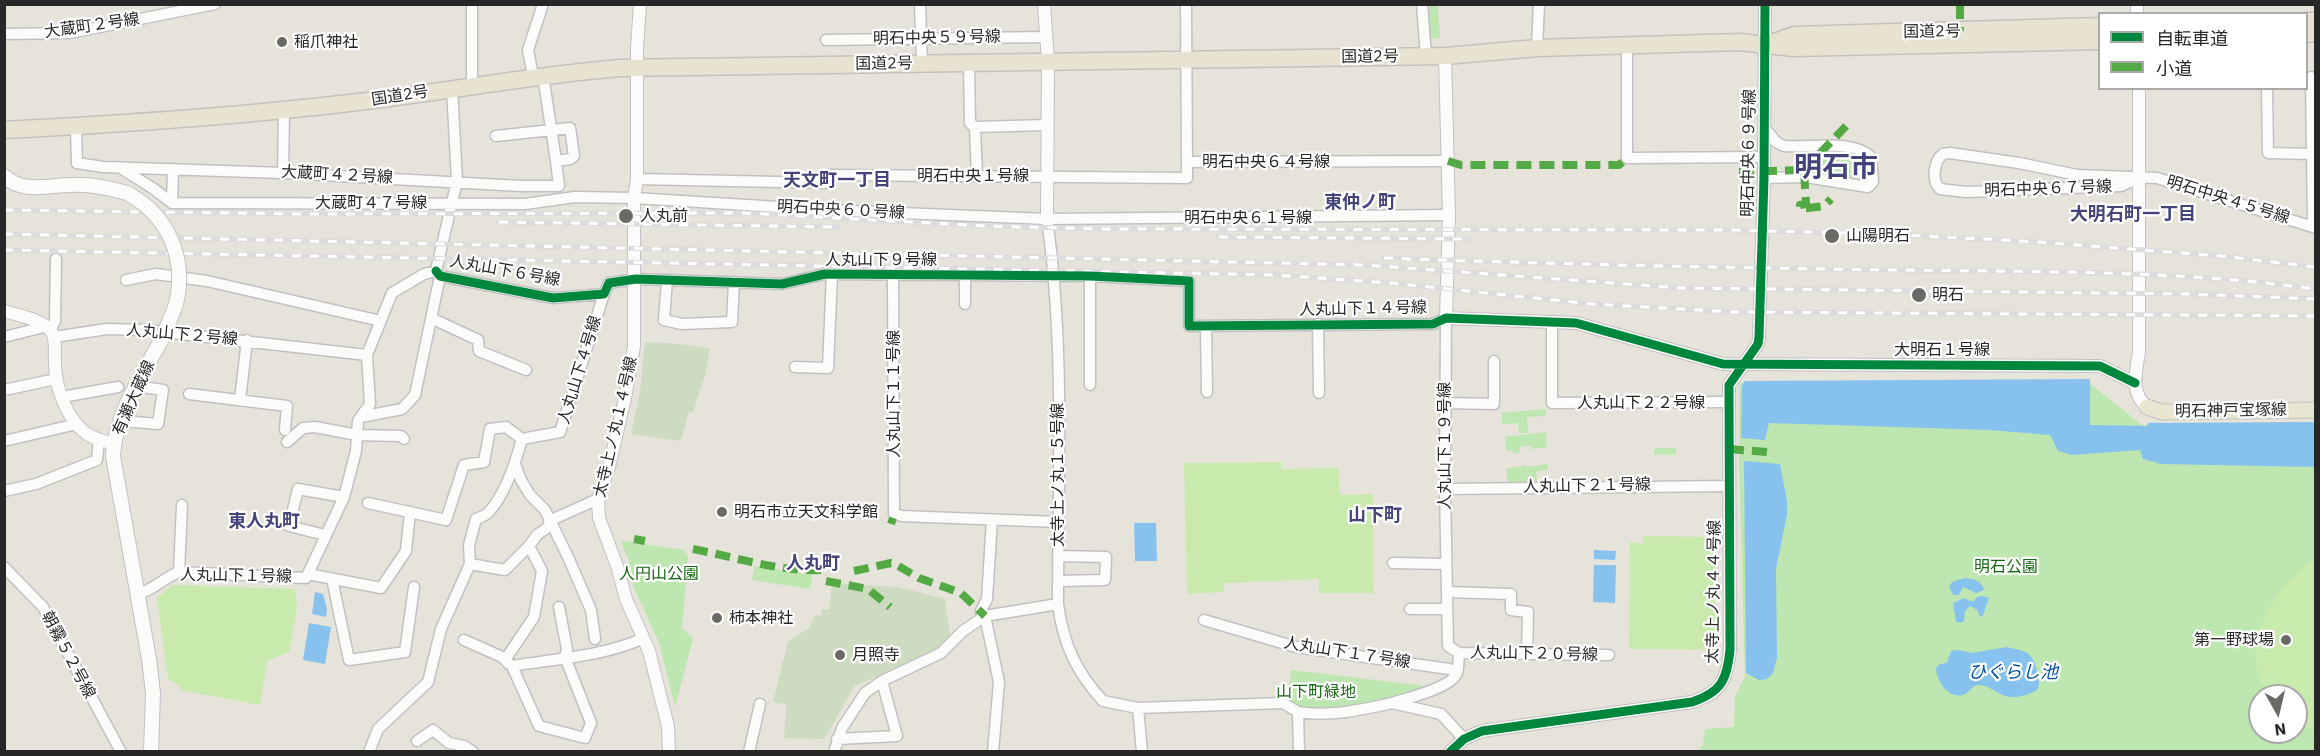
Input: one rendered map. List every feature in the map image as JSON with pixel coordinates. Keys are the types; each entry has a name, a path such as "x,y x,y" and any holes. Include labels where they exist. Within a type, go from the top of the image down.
{"highway":[{"name":"国道2号","path":"1766,45 1794,35 2098,27"},
{"name":"国道2号","path":"4,130 76,127 284,110 359,102 538,76 637,68 1445,56 1537,48 1740,42 1794,48 2098,41"}],"main road":[{"name":"有瀬大蔵線","path":"4,176 18,185 31,187 72,184 99,186 127,193 150,208 164,225 177,252 179,284 176,304 162,339 136,386 113,444 121,509 138,594 153,693 151,752"},
{"name":"明石神戸宝塚線","path":"2147,407 2162,412 2316,410"}],"street":[{"name":"大蔵町２号線","path":"4,34 70,33 215,4"},
{"path":"472,4 472,86"},
{"path":"496,136 551,130 570,128 574,156 570,159 556,161 551,130 538,76 528,50 543,4"},
{"name":"太寺上ノ丸１４号線","path":"640,4 637,68 637,179 634,198 636,279 633,355 615,441 598,499 599,518 617,566 626,599 644,638 668,726 669,752"},
{"path":"920,4 922,63"},
{"name":"太寺上ノ丸１５号線","path":"1044,4 1048,62 1047,219 1055,276 1058,604 1061,631 1079,672 1089,687 1103,701 1138,708 1283,703 1298,712 1316,715 1344,713 1392,703"},
{"name":"明石中央６４号線","path":"1186,4 1187,162 1448,161"},
{"path":"1422,4 1426,56"},
{"path":"1537,48 1539,4"},
{"name":"明石中央６９号線","path":"1746,363 1760,337 1765,128 1765,4"},
{"name":"明石中央５９号線","path":"826,40 1047,37"},
{"path":"1627,45 1627,158 1764,157"},
{"name":"人丸山下１９号線","path":"1445,56 1449,215 1445,404 1446,592 1448,646 1459,653"},
{"path":"969,63 970,123 975,127 1047,125"},
{"path":"2311,77 2314,227"},
{"path":"362,417 402,410 415,395 457,181 452,88"},
{"path":"2139,90 2139,352 2135,383 2139,400 2147,407"},
{"path":"2267,90 2268,153 2313,154"},
{"path":"283,173 284,110"},
{"name":"大蔵町４２号線","path":"76,127 77,163 103,167 559,186 556,161"},
{"path":"975,127 977,177"},
{"path":"1764,178 1806,177 1868,187 1873,182 1871,157 1863,149 1843,146 1784,146 1776,142 1765,128"},
{"name":"明石中央６７号線","path":"1943,154 1961,154 2077,175 2139,178 2121,186 2047,189 1946,191 1936,186 1937,161 1943,154"},
{"name":"明石中央１号線","path":"637,179 1047,176 1187,178 1187,162"},
{"path":"119,167 172,203"},
{"path":"172,203 173,169"},
{"path":"2047,189 2057,178 2052,170"},
{"name":"明石中央４５号線","path":"2139,178 2157,178 2314,227"},
{"name":"大蔵町４７号線","path":"172,203 525,204 575,197 634,198"},
{"name":"明石中央６０号線","path":"634,198 1047,219"},
{"name":"明石中央６１号線","path":"1047,219 1449,215"},
{"path":"56,259 55,321 50,331 56,379 62,397 77,424 88,435 113,444"},
{"name":"人丸山下６号線","path":"438,273 553,298 604,294 609,283 636,279"},
{"name":"人丸山下１号線","path":"138,594 149,591 166,577 179,572 306,578 344,497 356,452 358,421 370,404 367,355 392,293 424,274 438,273"},
{"path":"126,280 156,274 207,280 381,321"},
{"path":"795,367 828,368 832,274"},
{"name":"人丸山下９号線","path":"636,279 782,284 832,274 1055,276"},
{"name":"人丸山下１１号線","path":"893,275 894,513 901,516 992,520"},
{"path":"965,275 965,304"},
{"path":"1055,276 1189,281 1190,326 1206,326 1207,392"},
{"path":"1090,276 1090,385"},
{"path":"667,280 664,320 682,324 732,322 734,282"},
{"name":"人丸山下４号線","path":"522,439 560,432 604,294"},
{"path":"4,311 27,317 50,331"},
{"path":"431,318 478,340 479,351 526,370"},
{"name":"人丸山下１４号線","path":"1206,326 1433,324 1446,318 1552,321 1576,323 1723,364 1746,363"},
{"name":"人丸山下２２号線","path":"1552,321 1552,403 1729,402"},
{"path":"1318,324 1319,393"},
{"name":"人丸山下２号線","path":"4,337 50,331 145,330 367,355"},
{"path":"240,400 247,340"},
{"path":"1445,404 1494,404 1494,361"},
{"name":"大明石１号線","path":"1746,363 2100,366 2135,383"},
{"name":"太寺上ノ丸４４号線","path":"1450,752 1464,739 1482,731 1692,702 1707,697 1724,682 1730,650 1729,385 1746,363"},
{"path":"4,390 56,379"},
{"path":"121,421 158,424 163,390 136,386"},
{"path":"62,397 118,387"},
{"path":"189,394 287,406 285,430"},
{"path":"4,441 77,424"},
{"path":"287,442 303,428 315,427 357,435 400,436 404,439"},
{"path":"368,503 446,520 464,465 484,462 489,429 506,427 522,439 515,464 487,514 476,519 469,545 470,564 441,629 428,681 378,729 369,752"},
{"path":"4,491 36,484 97,460 99,439"},
{"path":"515,464 520,480 530,495 545,510 591,610 595,639"},
{"name":"人丸山下２１号線","path":"1445,489 1730,486"},
{"path":"325,535 290,526 298,489 344,497"},
{"path":"470,564 505,570 550,523 598,499"},
{"path":"179,572 182,505"},
{"path":"308,574 381,588 406,551 410,512"},
{"path":"993,752 999,682 983,614 987,599 992,520 1058,522"},
{"path":"508,663 534,617 542,571 529,546"},
{"path":"1058,556 1106,557 1105,580 1058,581"},
{"path":"1393,563 1446,564"},
{"name":"朝霧５２号線","path":"4,567 43,607 121,752"},
{"path":"332,579 349,660 405,652 414,587"},
{"path":"1446,592 1511,594 1512,610 1528,612 1527,654"},
{"path":"834,752 837,740 865,693 882,681 941,653 983,614 1058,604"},
{"path":"508,663 539,726 585,738 591,723 565,657 567,649 559,607"},
{"path":"1410,609 1447,609"},
{"name":"人丸山下１７号線","path":"1204,620 1296,647 1457,672"},
{"path":"465,640 508,663 565,657 624,647 644,638"},
{"path":"1392,703 1437,688 1450,681 1457,672 1459,653"},
{"name":"人丸山下２０号線","path":"1459,653 1609,655"},
{"path":"837,740 897,736 882,681"},
{"path":"1392,703 1441,714 1464,739"},
{"path":"749,752 760,704"},
{"path":"1138,708 1142,752"},
{"path":"1298,712 1299,752"},
{"path":"417,741 433,730 446,747 464,746 473,752"}],"green space":[{"path":"1425,5 1438,5 1440,38 1427,39"},
{"path":"1820,159 1859,160 1864,164 1865,172 1861,177 1843,179 1815,173 1812,168"},
{"path":"645,342 710,348 705,376 693,413 689,412 681,441 631,434 640,391"},
{"name":"明石公園","path":"2088,382 2142,425 2315,425 2315,751 1697,752 1703,745 1705,729 1734,727 1735,696 1745,677 1739,383"},
{"path":"1545,409 1546,416 1527,417 1528,433 1519,433 1518,423 1502,424 1502,413"},
{"path":"1546,432 1547,447 1532,449 1531,446 1519,447 1520,453 1513,454 1513,450 1506,451 1505,437"},
{"path":"1655,448 1676,448 1676,455 1654,454"},
{"path":"1281,462 1281,469 1338,468 1340,495 1373,494 1374,593 1319,593 1319,579 1224,583 1224,592 1187,594 1184,463"},
{"path":"1547,464 1548,470 1536,471 1537,481 1508,483 1506,469"},
{"path":"1643,536 1715,537 1715,650 1629,649 1630,542 1643,543"},
{"name":"人円山公園","path":"623,541 684,550 688,556 682,629 693,638 675,707 659,643 634,588 631,566 622,544"},
{"name":"第一野球場","path":"2315,559 2315,731 2308,728 2308,684 2262,684 2259,678 2256,658 2258,639 2273,601 2300,570"},
{"path":"755,566 812,575 810,589 752,580"},
{"name":"月照寺","path":"832,583 898,587 945,599 950,635 935,651 855,686 824,739 784,738 786,704 773,702 788,641 809,628 815,615 821,616 822,609 829,610"},
{"path":"173,585 295,589 297,609 289,652 267,661 260,705 181,690 180,686 168,679 157,597"},
{"name":"山下町緑地","path":"1291,670 1426,686 1394,698 1357,707 1339,710 1304,708 1289,702"}],"water":[{"path":"2090,379 2090,425 2315,422 2315,467 2161,464 2143,459 2140,450 2072,455 2058,451 2050,435 1989,430 1769,423 1765,440 1741,438 1742,385 1745,381"},
{"path":"1744,461 1780,464 1787,501 1787,515 1776,569 1777,658 1773,673 1767,679 1759,680 1746,673"},
{"path":"1134,523 1156,523 1157,561 1135,561"},
{"path":"1594,550 1616,551 1615,560 1594,559"},
{"path":"1594,565 1616,565 1615,603 1593,602"},
{"path":"1965,578 1979,582 1984,590 1976,593 1963,587 1959,595 1953,595 1949,587 1952,582"},
{"path":"315,592 323,594 327,609 326,617 312,614"},
{"path":"1977,597 1989,598 1983,615 1980,617 1977,610 1970,606 1965,611 1964,621 1956,622 1953,603 1964,598 1974,601"},
{"path":"309,623 331,627 325,664 303,660"},
{"name":"ひぐらし池","path":"2006,647 2023,651 2033,659 2039,681 2037,690 2021,696 2009,697 1979,685 1974,686 1963,695 1958,695 1944,688 1938,678 1936,668 1940,664 1947,663 1951,651 1972,653"}],"railway":[{"path":"4,210 308,214 744,213 985,226 1106,229 1732,230 1887,234 2039,242 2221,256 2316,267"},
{"path":"499,222 838,227"},
{"path":"4,234 1364,265 1681,288 2189,294 2316,299"},
{"path":"1219,237 1468,239"},
{"path":"4,250 1276,275 1391,283 1592,304 1735,312 2316,316"},
{"path":"1384,258 1706,267 2108,273 2212,278 2316,289"}],"marked path":[{"path":"1960,4 1960,31"},
{"path":"1804,170 1847,125"},
{"path":"1448,161 1461,165 1619,165 1627,158"},
{"path":"1739,172 1804,170 1806,204 1800,205 1800,209 1824,206 1831,199"},
{"path":"1747,172 1747,187"},
{"path":"1729,449 1767,452"},
{"path":"891,524 893,518"},
{"path":"634,539 645,541"},
{"path":"693,549 790,569 822,570"},
{"path":"854,571 895,564 919,578 961,593 985,616"},
{"path":"826,581 868,589 890,607"}],"cycle path":[{"path":"1450,752 1464,739 1482,731 1692,702 1710,694 1725,677 1730,650 1729,385 1758,344 1759,337 1764,178 1765,4"},
{"path":"436,271 440,276 553,298 604,294 609,283 636,279 782,284 825,274 1090,276 1189,281 1189,326 1433,324 1446,318 1576,323 1723,364 2100,366 2135,383"}],"place":[{"name":"稲爪神社","path":"282,42"},
{"name":"人丸前","path":"626,216"},
{"name":"山陽明石","path":"1832,236"},
{"name":"明石","path":"1919,295"},
{"name":"明石市立天文科学館","path":"722,512"},
{"name":"柿本神社","path":"717,618"},
{"name":"第一野球場","path":"2286,640"},
{"name":"月照寺","path":"840,655"}],"district":[{"name":"明石市","path":"1836,168"},
{"name":"天文町一丁目","path":"837,181"},
{"name":"東仲ノ町","path":"1360,203"},
{"name":"大明石町一丁目","path":"2133,215"},
{"name":"山下町","path":"1375,516"},
{"name":"東人丸町","path":"264,522"},
{"name":"人丸町","path":"813,564"}]}
